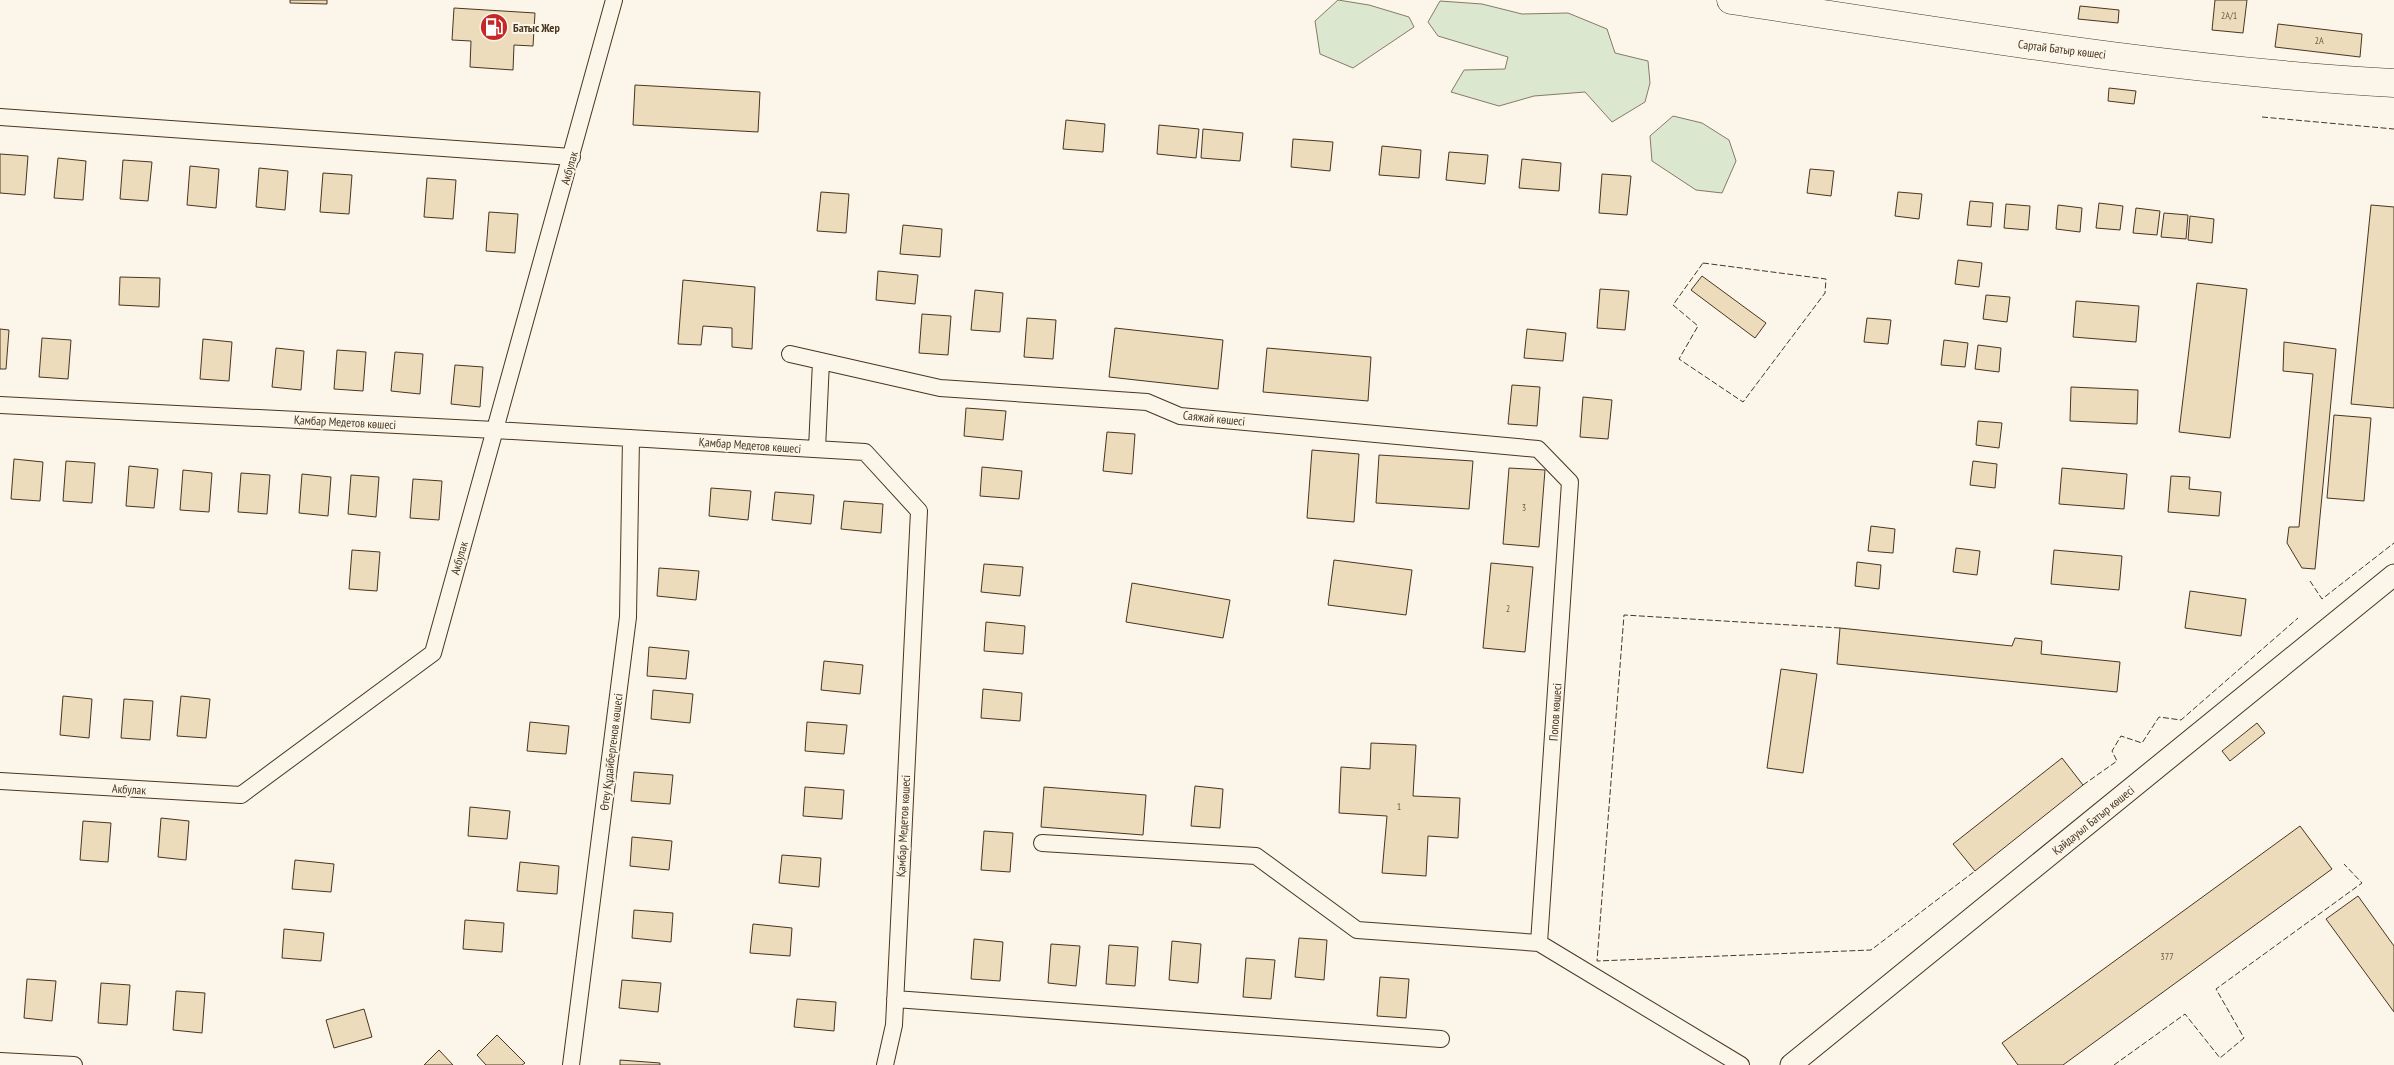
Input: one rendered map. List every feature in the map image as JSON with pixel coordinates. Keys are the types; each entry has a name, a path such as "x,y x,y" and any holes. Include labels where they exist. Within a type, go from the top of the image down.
{"highway":[{"name":"Сартай Батыр көшесі","path":"1731,0 2021,45 2326,80 2394,83"}],"street":[{"name":"Акбулак","path":"0,781 241,795 433,653 614,0"},
{"path":"0,118 572,157"},
{"name":"Саяжай көшесі","path":"790,354 940,388 1147,402 1180,416 1538,449 1570,482"},
{"path":"817,449 821,361"},
{"name":"Қамбар Медетов көшесі","path":"0,406 496,430 865,452 919,511 894,1025 885,1065"},
{"name":"Өтеу Құдайбергенов көшесі","path":"571,1065 628,617 630,438"},
{"name":"Попов көшесі","path":"1539,943 1570,482"},
{"name":"Қайдауыл Батыр көшесі","path":"1791,1065 2394,575"},
{"path":"1042,843 1256,856 1357,930 1539,943 1740,1065"},
{"path":"895,999 1441,1039"},
{"path":"0,1061 74,1065"}],"green space":[{"path":"1338,0 1369,5 1409,17 1414,27 1353,68 1320,54 1315,21"},
{"path":"1440,1 1482,4 1522,14 1568,13 1607,29 1615,53 1648,61 1650,83 1645,102 1612,122 1585,92 1534,96 1499,106 1451,92 1464,70 1505,69 1508,57 1438,36 1428,22"},
{"path":"1673,116 1702,123 1729,140 1736,161 1722,193 1696,190 1652,161 1650,136"}],"building":[{"path":"290,0 327,0 327,4 290,3"},
{"path":"2215,0 2247,0 2243,33 2212,30"},
{"path":"2080,6 2119,10 2118,23 2078,19"},
{"path":"454,8 535,13 533,46 514,45 513,70 470,67 471,41 452,40"},
{"path":"2278,24 2362,34 2360,57 2275,47"},
{"path":"635,85 760,92 758,132 633,125"},
{"path":"2109,88 2136,91 2134,104 2108,101"},
{"path":"1066,120 1105,124 1103,152 1063,149"},
{"path":"1159,125 1199,129 1196,158 1157,154"},
{"path":"1203,129 1243,133 1240,161 1201,158"},
{"path":"1293,139 1333,142 1330,171 1291,167"},
{"path":"1382,146 1421,150 1419,178 1379,175"},
{"path":"1449,152 1488,155 1485,184 1446,180"},
{"path":"0,154 28,156 25,195 0,193"},
{"path":"58,158 86,161 83,200 54,198"},
{"path":"1522,159 1561,163 1559,191 1519,188"},
{"path":"123,160 152,162 148,201 120,199"},
{"path":"190,166 219,169 216,208 187,205"},
{"path":"259,168 288,171 285,210 256,207"},
{"path":"1810,169 1834,171 1831,196 1807,193"},
{"path":"323,173 352,175 349,214 320,212"},
{"path":"1602,174 1631,176 1627,215 1599,213"},
{"path":"427,178 456,180 453,219 424,217"},
{"path":"821,192 849,194 846,233 817,231"},
{"path":"1898,192 1922,194 1919,219 1895,216"},
{"path":"1970,201 1993,203 1991,227 1967,225"},
{"path":"2099,203 2123,206 2120,230 2096,228"},
{"path":"2006,204 2030,206 2028,230 2004,228"},
{"path":"2058,205 2082,208 2080,232 2056,229"},
{"path":"2371,205 2394,207 2394,408 2351,404"},
{"path":"2136,208 2160,211 2157,235 2133,233"},
{"path":"489,212 518,214 515,253 486,251"},
{"path":"2164,213 2188,215 2186,239 2161,237"},
{"path":"2190,216 2214,219 2212,243 2188,240"},
{"path":"903,225 942,229 940,257 900,254"},
{"path":"1958,260 1982,263 1979,287 1955,284"},
{"path":"878,271 918,275 915,304 876,300"},
{"path":"1702,276 1766,323 1755,338 1691,290"},
{"path":"120,277 160,278 159,307 119,305"},
{"path":"683,280 755,287 752,349 732,347 732,328 703,326 701,345 678,344"},
{"path":"2197,283 2247,289 2230,438 2179,432"},
{"path":"1600,289 1629,291 1625,330 1597,328"},
{"path":"975,290 1003,293 1000,332 971,330"},
{"path":"1986,295 2010,297 2007,322 1983,319"},
{"path":"2076,301 2139,306 2136,342 2073,337"},
{"path":"922,314 951,316 948,355 919,353"},
{"path":"1027,318 1056,320 1053,359 1024,357"},
{"path":"1867,318 1891,320 1888,344 1864,342"},
{"path":"1115,328 1223,340 1218,389 1109,377"},
{"path":"0,329 9,330 6,369 0,369"},
{"path":"1527,329 1566,333 1563,361 1524,358"},
{"path":"42,338 71,340 68,379 39,377"},
{"path":"203,339 232,342 229,381 200,379"},
{"path":"1944,340 1968,343 1965,367 1941,365"},
{"path":"2284,342 2336,349 2315,569 2302,568 2287,543 2289,527 2299,527 2313,374 2283,371"},
{"path":"1978,345 2001,348 1999,372 1975,369"},
{"path":"276,348 304,351 301,390 272,387"},
{"path":"1267,348 1371,357 1368,401 1263,392"},
{"path":"337,350 366,352 363,391 334,389"},
{"path":"395,352 423,354 420,394 391,391"},
{"path":"455,365 483,367 480,407 451,404"},
{"path":"1512,385 1540,387 1537,426 1508,424"},
{"path":"2071,387 2138,390 2137,424 2070,421"},
{"path":"1583,397 1612,400 1608,439 1580,437"},
{"path":"966,408 1006,411 1003,440 964,436"},
{"path":"2334,415 2371,418 2364,501 2327,498"},
{"path":"1978,421 2002,423 1999,448 1976,445"},
{"path":"1107,432 1135,434 1132,474 1103,471"},
{"path":"1312,450 1359,454 1354,522 1307,518"},
{"path":"1379,455 1473,461 1469,509 1376,503"},
{"path":"14,459 43,462 40,501 11,499"},
{"path":"66,461 95,463 92,503 63,501"},
{"path":"1973,461 1997,464 1995,488 1970,485"},
{"path":"129,466 158,469 154,508 126,506"},
{"path":"982,467 1022,471 1019,499 980,496"},
{"path":"1509,468 1545,470 1539,547 1503,544"},
{"path":"2062,468 2127,474 2124,509 2059,504"},
{"path":"183,470 212,473 209,512 180,510"},
{"path":"241,473 270,475 267,514 238,512"},
{"path":"302,474 331,477 328,516 299,513"},
{"path":"351,475 379,477 376,517 348,514"},
{"path":"2171,476 2190,477 2189,489 2221,492 2219,516 2168,512"},
{"path":"413,479 442,481 439,520 410,518"},
{"path":"711,488 751,491 748,520 709,516"},
{"path":"775,492 814,495 811,524 772,520"},
{"path":"844,501 883,504 881,533 841,529"},
{"path":"1871,526 1895,529 1893,553 1868,551"},
{"path":"1956,548 1980,551 1977,575 1953,572"},
{"path":"352,550 380,552 377,591 349,589"},
{"path":"2054,550 2122,556 2119,590 2051,584"},
{"path":"1334,560 1412,570 1406,615 1328,605"},
{"path":"1857,562 1881,565 1879,589 1855,586"},
{"path":"1491,563 1533,567 1525,652 1483,648"},
{"path":"984,564 1023,567 1020,596 981,592"},
{"path":"659,568 699,571 696,600 657,596"},
{"path":"1132,583 1230,600 1223,638 1126,622"},
{"path":"2190,591 2246,599 2241,636 2185,628"},
{"path":"986,622 1025,626 1023,654 984,651"},
{"path":"1840,628 2012,646 2015,638 2042,641 2041,654 2120,662 2117,692 1837,664"},
{"path":"649,647 689,651 686,679 647,676"},
{"path":"824,661 863,665 860,694 821,690"},
{"path":"1781,669 1817,674 1803,773 1767,768"},
{"path":"983,689 1022,693 1020,721 981,718"},
{"path":"653,690 693,694 690,723 651,719"},
{"path":"63,696 92,699 89,738 60,735"},
{"path":"181,696 210,699 206,738 177,736"},
{"path":"124,699 153,701 150,740 121,738"},
{"path":"530,722 569,726 566,754 527,751"},
{"path":"807,722 847,725 844,754 805,751"},
{"path":"2257,723 2265,733 2230,761 2222,751"},
{"path":"1371,743 1416,745 1413,796 1460,798 1458,838 1428,836 1426,876 1382,873 1387,816 1339,813 1341,767 1370,769"},
{"path":"2062,758 2083,785 1975,871 1953,844"},
{"path":"634,772 673,775 670,804 631,801"},
{"path":"1195,786 1223,789 1220,828 1191,826"},
{"path":"805,787 844,790 842,819 803,816"},
{"path":"1044,787 1146,795 1143,835 1041,827"},
{"path":"470,807 510,811 507,839 468,836"},
{"path":"161,818 189,821 186,860 158,857"},
{"path":"83,821 111,823 108,862 80,860"},
{"path":"2300,826 2332,869 2063,1065 2018,1065 2002,1043"},
{"path":"984,831 1013,833 1010,872 981,870"},
{"path":"632,837 672,841 669,870 630,866"},
{"path":"782,855 821,858 819,887 779,883"},
{"path":"295,860 334,864 331,892 292,889"},
{"path":"520,862 559,866 557,894 517,891"},
{"path":"2358,896 2394,946 2394,1012 2326,919"},
{"path":"634,910 673,913 671,942 632,938"},
{"path":"465,920 504,923 502,952 463,949"},
{"path":"753,924 792,928 790,956 750,953"},
{"path":"284,929 324,933 321,961 282,958"},
{"path":"1299,938 1327,940 1324,980 1295,977"},
{"path":"974,939 1003,942 1000,981 971,979"},
{"path":"1172,941 1201,944 1198,983 1169,980"},
{"path":"1051,944 1080,946 1076,986 1048,983"},
{"path":"1109,945 1138,947 1135,986 1106,984"},
{"path":"1246,958 1275,960 1271,999 1243,997"},
{"path":"1380,977 1409,979 1406,1018 1377,1016"},
{"path":"27,979 56,981 52,1021 24,1018"},
{"path":"622,980 661,983 658,1012 619,1008"},
{"path":"101,983 130,985 127,1025 98,1023"},
{"path":"176,991 205,993 202,1033 173,1030"},
{"path":"797,999 836,1002 834,1031 794,1027"},
{"path":"364,1009 372,1037 334,1048 326,1020"},
{"path":"497,1035 525,1063 522,1065 486,1065 477,1055"},
{"path":"439,1050 453,1065 424,1065"},
{"path":"620,1060 660,1063 660,1065 620,1065"}],"fence":[{"path":"2262,117 2394,129"},
{"path":"1703,263 1826,279 1825,293 1743,402 1679,359 1698,326 1673,305 1703,263"},
{"path":"2310,581 2322,599 2394,543"},
{"path":"1840,628 1624,615 1597,961 1871,950 1975,871"},
{"path":"2083,785 2117,761 2112,751 2121,736 2142,743 2159,717 2181,720 2298,618"},
{"path":"2114,1065 2185,1014 2220,1058 2244,1038 2216,989 2362,883 2344,864"}],"place":[{"name":"Батыс Жер","path":"494,27"}]}
